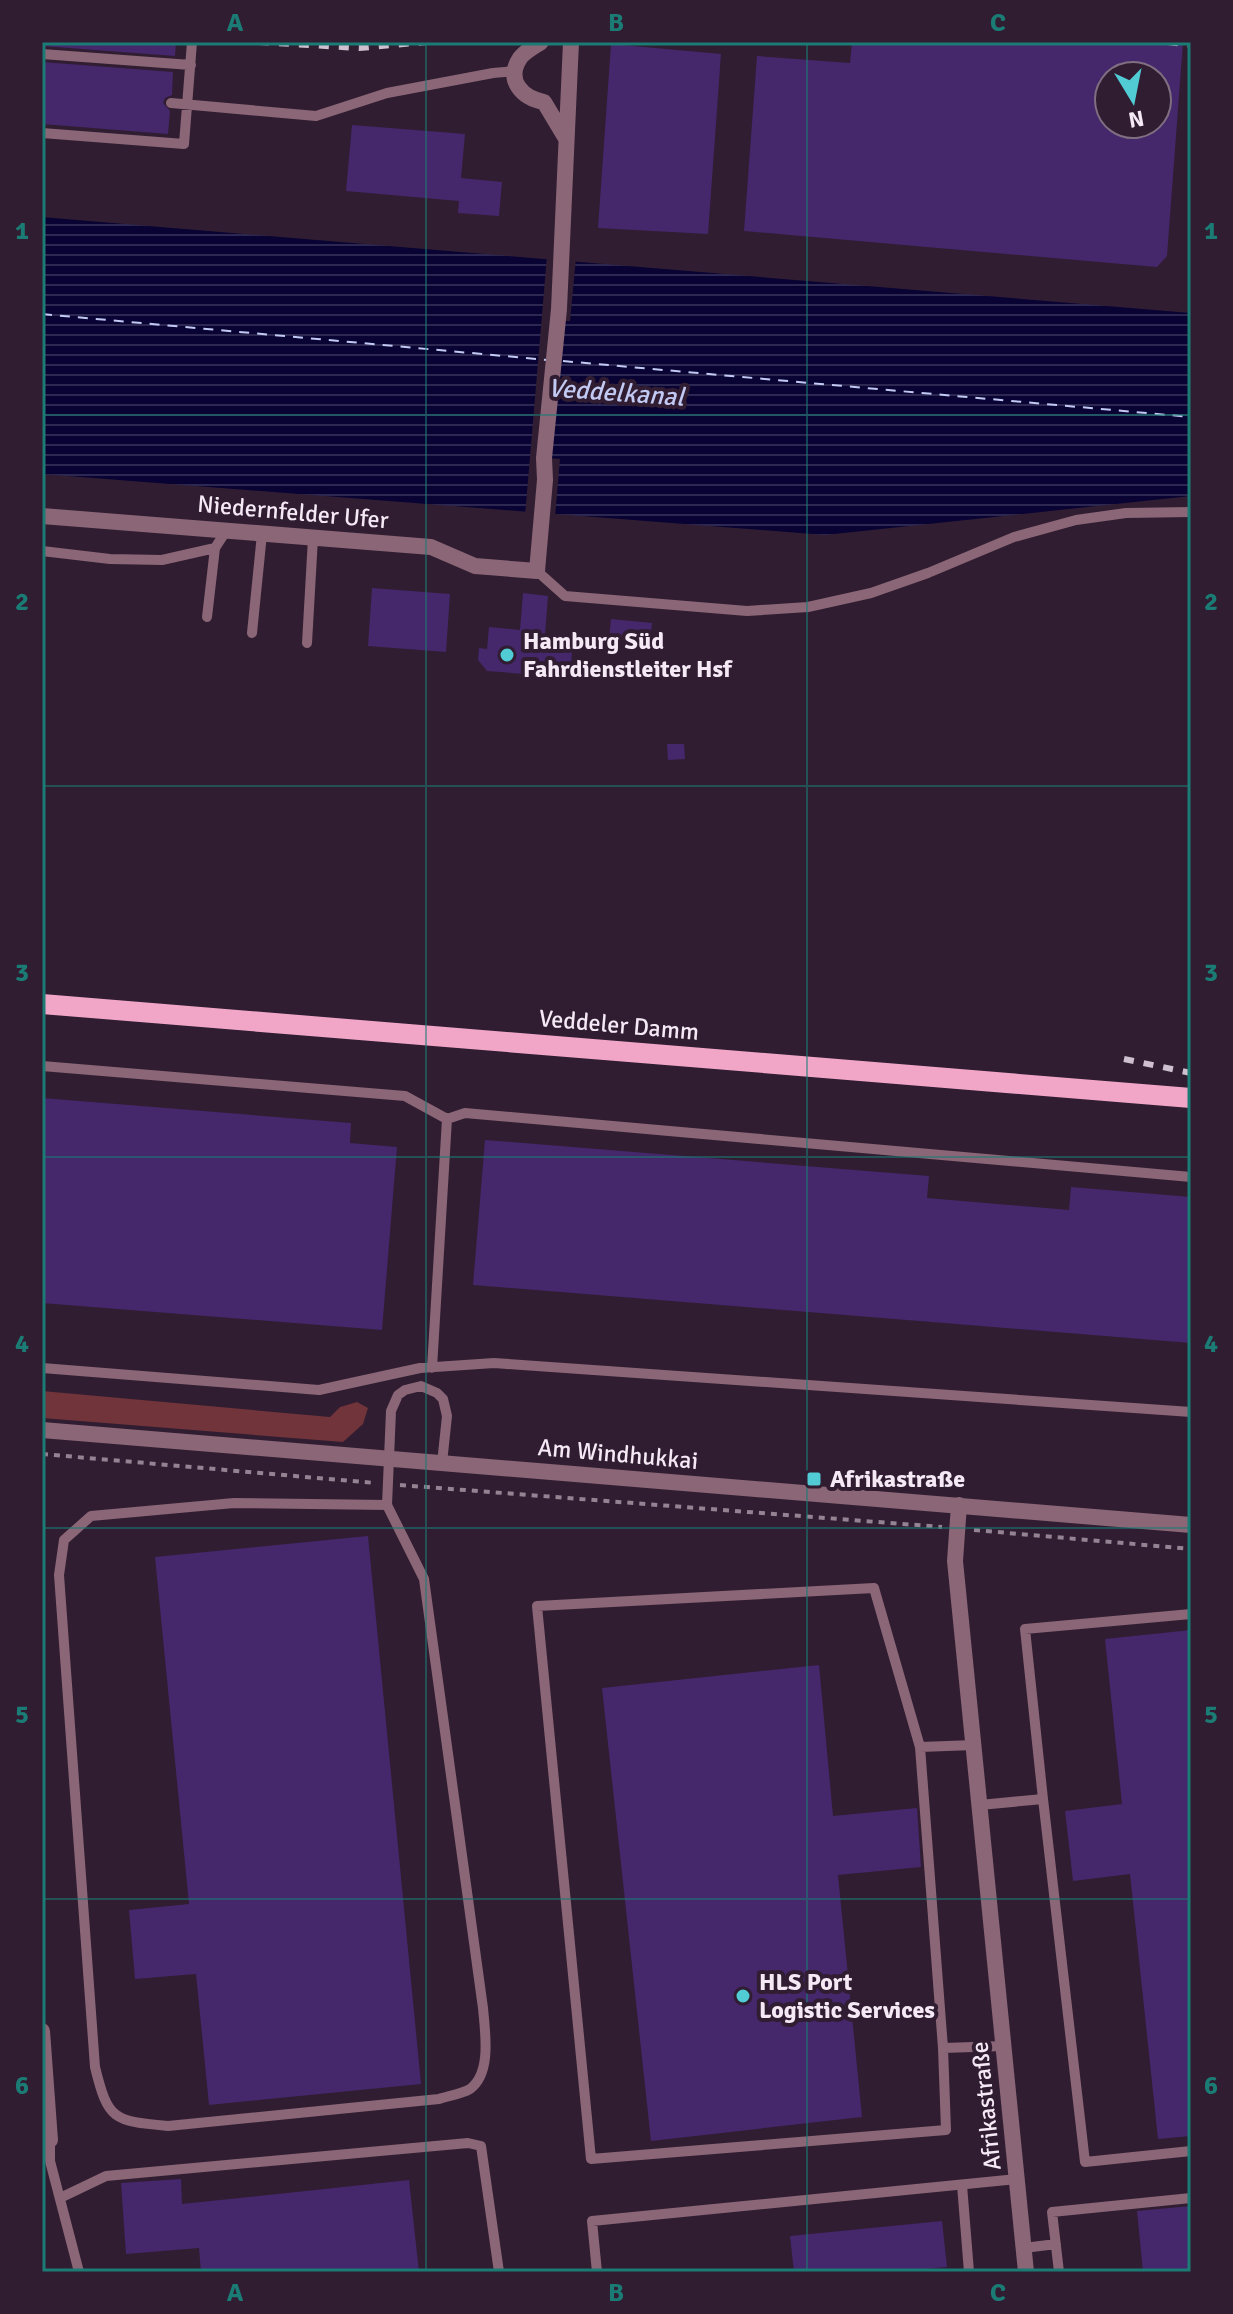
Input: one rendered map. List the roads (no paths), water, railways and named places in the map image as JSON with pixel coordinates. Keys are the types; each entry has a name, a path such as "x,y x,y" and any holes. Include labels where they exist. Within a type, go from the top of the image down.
{"main road":[{"name":"Veddeler Damm","path":"42,1004 1191,1098"}],"street":[{"path":"541,42 520,57 515,71 518,87 528,99 544,102 569,88"},
{"path":"537,571 544,458 559,309 571,42"},
{"path":"544,102 566,139"},
{"name":"Niedernfelder Ufer","path":"42,516 431,547 475,566 537,571"},
{"name":"Am Windhukkai","path":"42,1430 1191,1525"},
{"name":"Afrikastraße","path":"959,1505 955,1561 1026,2272"},
{"path":"42,2033 46,2141"}],"lane":[{"path":"42,133 184,144 192,42"},
{"path":"42,54 191,65"},
{"path":"171,103 316,116 387,93 515,71"},
{"path":"537,571 565,596 747,611 808,607 871,593 1014,537 1076,520 1126,513 1191,512"},
{"path":"207,617 215,548 226,531"},
{"path":"252,633 262,534"},
{"path":"307,643 313,538"},
{"path":"42,551 110,559 162,560 215,548"},
{"path":"42,1066 405,1096 447,1119 465,1113 1191,1177"},
{"path":"432,1368 447,1119"},
{"path":"42,1368 319,1390 420,1368 494,1363 1191,1412"},
{"path":"420,1368 421,1386"},
{"path":"387,1505 234,1503 91,1516 64,1540 59,1575 95,2067 103,2101 114,2116 140,2124 168,2126 439,2099 469,2089 480,2076 486,2043 483,2008 424,1579 387,1505 393,1403 405,1390 421,1386 437,1393 446,1407 442,1463"},
{"path":"874,1588 920,1747 943,2048 946,2130 591,2159 537,1606 874,1588"},
{"path":"1191,1614 1025,1629 1085,2162 1191,2151"},
{"path":"920,1747 974,1745"},
{"path":"980,1805 1043,1799"},
{"path":"943,2048 1004,2046"},
{"path":"46,2141 79,2272"},
{"path":"60,2198 106,2176 468,2143 481,2146 499,2272"},
{"path":"597,2272 592,2221 1017,2179"},
{"path":"962,2185 969,2272"},
{"path":"1059,2272 1052,2212 1191,2198"},
{"path":"1024,2248 1056,2244"}],"water":[{"name":"Veddelkanal","path":"42,217 1191,313 1191,496 825,535 42,474"}],"railway":[{"path":"259,42 359,48 427,42"},
{"path":"1168,42 1191,45"},
{"path":"1124,1059 1191,1073"}],"place":[{"name":"Hamburg Süd Fahrdienstleiter Hsf","path":"507,655"},
{"name":"Afrikastraße","path":"814,1479"},
{"name":"HLS Port Logistic Services","path":"743,1996"}]}
